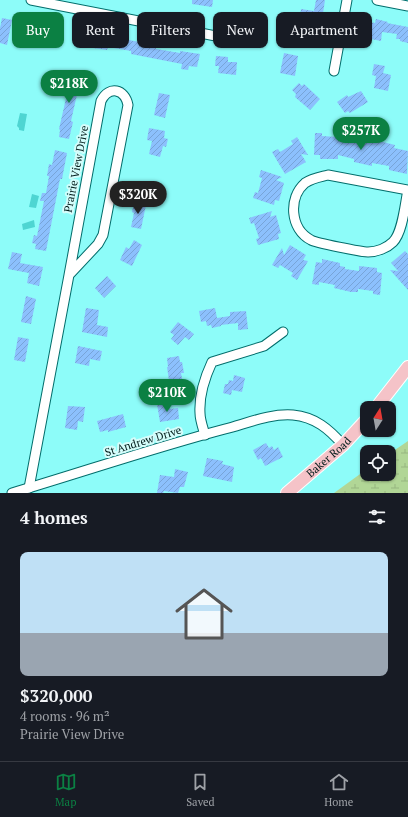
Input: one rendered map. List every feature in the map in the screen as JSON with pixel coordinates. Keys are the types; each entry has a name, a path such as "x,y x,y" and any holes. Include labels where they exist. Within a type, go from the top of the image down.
{"main road":[{"path":"381,401 408,366"},
{"name":"Baker Road","path":"287,493 343,445 360,427"}],"street":[{"path":"31,0 213,35"},
{"path":"334,70 347,0"},
{"path":"377,0 408,6"},
{"name":"Prairie View Drive","path":"29,488 101,101 104,95 109,91 117,91 123,94 127,99 128,105 103,234 98,244 69,275"},
{"path":"328,176 408,190 399,233 394,241 378,250 367,252 312,240 296,225 293,202 298,192 306,183 316,177 328,176"},
{"path":"205,435 200,415 200,404 208,371 212,362 264,346 283,332"},
{"name":"St Andrew Drive","path":"12,493 277,415 293,415 317,422 326,428 343,445"}],"green space":[{"path":"408,441 408,493 334,493 360,474 360,481 396,481 396,449"}],"water":[{"path":"20,113 27,114 24,131 19,130 17,126"},
{"path":"32,194 39,196 36,208 29,207"},
{"path":"34,220 35,227 23,230 22,224"}],"building":[{"path":"192,0 213,0 212,7 192,4"},
{"path":"316,0 325,0 323,12 301,12 301,9 314,11"},
{"path":"2,18 12,20 7,45 0,43"},
{"path":"376,19 388,22 387,23 408,27 408,43 400,41 400,39 396,39 397,34 382,32 381,41 372,39 372,22 375,23"},
{"path":"129,40 137,42 137,48 156,48 180,53 180,51 200,54 197,67 189,66 188,70 181,69 182,64 131,54 131,51 114,48 129,48"},
{"path":"93,48 108,48 107,50"},
{"path":"284,53 298,56 295,76 280,73"},
{"path":"216,56 228,57 228,62 237,62 236,75 218,73 219,66 215,66"},
{"path":"374,64 385,66 383,73 391,75 388,91 374,88 376,76 372,75"},
{"path":"64,74 81,77 71,121 73,122 69,139 59,137 59,129 67,94 62,93"},
{"path":"299,83 302,86 304,84 320,99 310,110 295,97 296,94 292,90"},
{"path":"361,91 368,102 350,113 348,111 345,113 337,102 347,95 348,97"},
{"path":"159,93 170,95 165,118 154,115"},
{"path":"149,128 165,131 164,138 168,139 166,147 163,146 160,157 149,154 152,141 147,140"},
{"path":"315,133 322,133 322,136 337,137 338,133 342,133 360,137 359,140 375,143 375,140 395,145 394,148 408,151 407,174 389,170 389,166 372,163 372,166 354,162 354,159 338,155 338,159 320,159 320,155 314,155"},
{"path":"297,137 308,155 301,154 306,162 285,174 272,152 278,149 280,152 293,144 291,141"},
{"path":"55,150 67,153 62,179 60,179 46,251 35,249 36,244 32,243 34,235 37,236 44,201 40,201 42,193 46,193 49,176 47,176 49,164 52,165"},
{"path":"261,170 282,177 276,180 284,183 279,201 275,200 274,205 253,198 255,192 258,193 262,178 259,177"},
{"path":"134,203 146,205 141,229 131,227 134,213 132,212"},
{"path":"272,211 270,217 276,215 281,233 278,234 279,239 258,245 256,239 259,238 254,223 251,224 249,218"},
{"path":"134,240 142,245 132,266 120,260 126,247 129,249"},
{"path":"290,245 306,255 303,260 308,261 297,280 291,276 293,273 280,265 278,268 272,265 282,248 284,255"},
{"path":"405,251 408,254 408,290 390,270 398,271 391,263"},
{"path":"12,252 22,254 20,263 43,267 39,286 27,283 29,273 8,269"},
{"path":"322,259 340,263 340,266 345,267 345,269 359,271 359,266 377,268 377,272 382,273 380,295 373,294 373,291 358,289 358,292 351,292 334,288 335,285 319,282 319,285 312,284 316,262 322,263"},
{"path":"107,276 116,286 104,298 95,288"},
{"path":"26,296 36,299 31,324 21,322"},
{"path":"86,308 99,310 97,325 108,327 107,337 82,332"},
{"path":"215,308 217,318 230,316 230,312 246,311 248,329 238,330 238,323 221,325 212,328 211,325 207,326 206,321 201,322 199,311"},
{"path":"178,322 194,334 189,340 185,337 178,345 171,339 174,335 170,332"},
{"path":"18,337 29,339 25,362 14,360"},
{"path":"78,346 102,351 100,361 90,359 89,366 75,363"},
{"path":"179,356 184,373 181,373 183,384 170,387 167,358"},
{"path":"234,375 245,378 242,392 232,390 231,395 223,393 225,384 228,384 229,380 233,381"},
{"path":"169,402 170,409 178,408 179,419 160,422 157,404"},
{"path":"68,406 85,407 83,422 78,421 77,430 65,428"},
{"path":"123,414 126,427 108,432 108,430 100,432 97,421"},
{"path":"266,443 269,448 272,446 274,450 278,447 283,457 265,466 261,458 258,460 253,450"},
{"path":"207,458 223,461 222,464 234,467 232,482 203,476"},
{"path":"175,469 188,472 184,487 180,487 178,493 164,491 163,493 157,493 160,475 174,477"}]}
